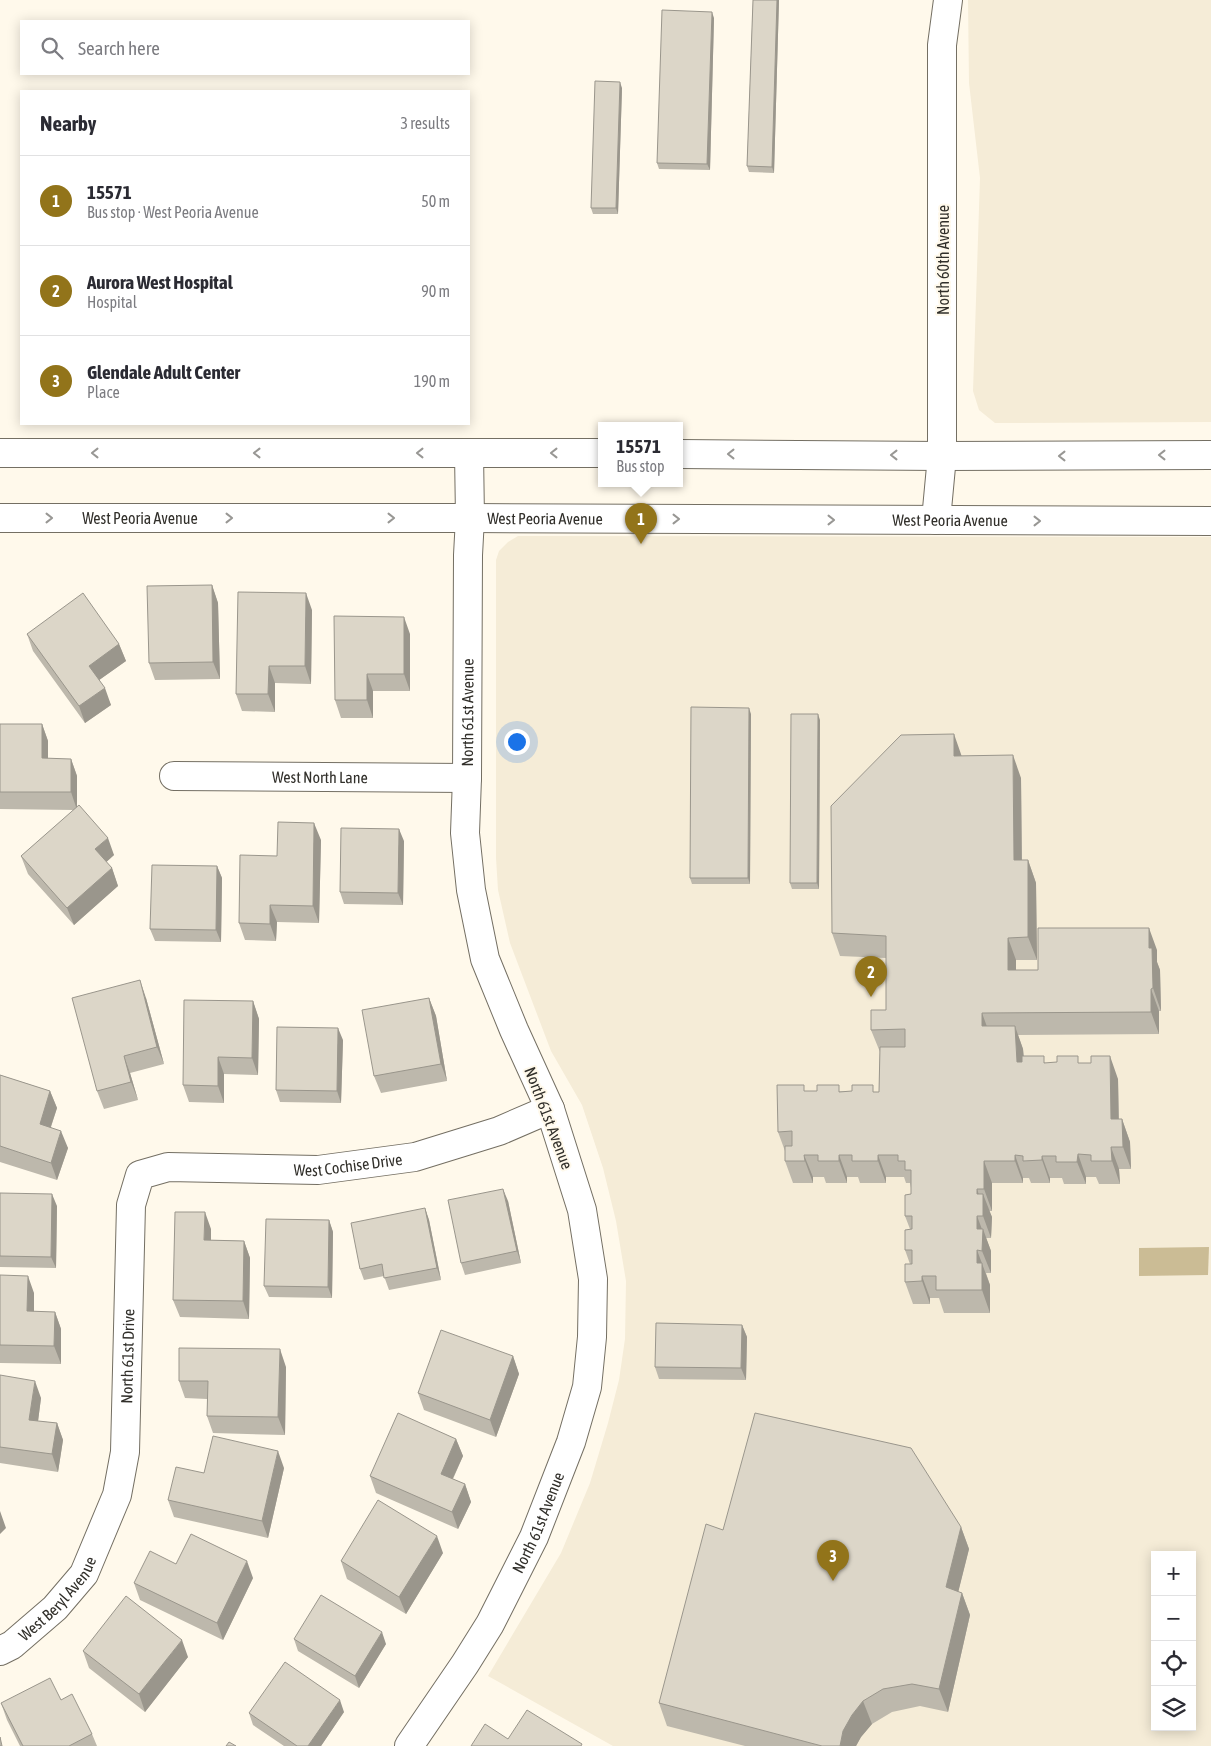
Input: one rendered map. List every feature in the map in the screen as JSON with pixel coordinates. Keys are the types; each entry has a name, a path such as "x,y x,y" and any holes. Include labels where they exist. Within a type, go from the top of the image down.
{"street":[{"name":"North 60th Avenue","path":"936,520 942,456 942,45 948,0"},
{"path":"0,453 598,453"},
{"name":"North 61st Avenue","path":"409,1746 465,1664 513,1580 534,1537 571,1442 587,1387 592,1337 593,1279 582,1210 550,1109 514,1030 485,959 471,890 465,833 470,518 469,453"},
{"path":"683,454 1211,455"},
{"name":"West Peoria Avenue","path":"0,518 1211,521"},
{"name":"West North Lane","path":"174,776 467,778"},
{"name":"West Cochise Drive","path":"140,1175 168,1167 318,1170 415,1157 499,1130 550,1109"},
{"name":"North 61st Drive","path":"101,1535 118,1495 125,1452 131,1205 140,1175"},
{"name":"West Beryl Avenue","path":"0,1651 12,1645 55,1608 84,1574 101,1535"}],"shaded area":[{"path":"968,0 1211,0 1211,422 995,423 979,410 973,391 980,178 969,83"},
{"path":"518,536 1211,537 1211,1746 613,1746 488,1676 561,1553 590,1483 619,1380 625,1339 626,1281 616,1221 603,1168 582,1105 551,1051 510,943 498,890 496,858 496,560 499,551"},
{"path":"1209,1247 1208,1275 1139,1276 1139,1248"}],"building":[{"path":"753,0 777,0 772,167 747,166"},
{"path":"662,10 712,12 707,164 657,163"},
{"path":"595,81 620,82 616,208 591,208"},
{"path":"212,585 213,662 149,663 147,586"},
{"path":"238,592 306,593 305,666 269,666 268,694 236,694"},
{"path":"83,593 119,644 89,666 105,688 79,706 27,634"},
{"path":"334,616 404,617 404,674 367,674 367,700 335,700"},
{"path":"691,707 749,708 748,878 690,878"},
{"path":"791,714 818,714 817,883 790,883"},
{"path":"0,724 42,724 42,758 71,759 71,792 0,792"},
{"path":"954,734 954,756 1013,755 1014,860 1028,860 1028,937 1008,938 1008,970 1038,970 1038,928 1149,928 1149,948 1152,948 1153,988 1151,989 1151,1012 982,1013 982,1026 1015,1026 1017,1062 1022,1062 1022,1056 1044,1056 1044,1063 1057,1062 1057,1056 1078,1056 1078,1063 1091,1063 1091,1056 1110,1056 1111,1119 1122,1119 1123,1147 1111,1147 1112,1161 1091,1161 1091,1155 1078,1154 1077,1162 1056,1162 1056,1156 1042,1156 1042,1160 1023,1161 1023,1156 1015,1155 1015,1161 984,1161 984,1189 977,1189 977,1194 983,1194 983,1216 977,1216 977,1229 983,1229 982,1251 977,1250 977,1263 982,1263 982,1290 936,1290 936,1276 922,1276 922,1281 905,1282 905,1264 912,1264 912,1250 905,1250 905,1230 912,1229 912,1216 905,1216 905,1195 911,1194 911,1170 905,1170 905,1161 898,1161 898,1155 878,1155 878,1161 852,1161 852,1155 839,1155 839,1161 818,1161 818,1155 804,1155 805,1161 785,1161 785,1146 792,1146 792,1131 778,1132 777,1085 804,1085 804,1091 817,1091 817,1085 839,1085 839,1092 852,1091 852,1085 873,1085 873,1092 879,1092 880,1047 905,1047 905,1029 871,1030 871,1010 886,1010 886,936 832,933 831,806 901,735"},
{"path":"79,805 108,838 95,849 112,868 67,908 21,856"},
{"path":"278,822 314,823 313,906 270,905 270,924 239,923 240,855 277,856"},
{"path":"341,828 399,829 398,893 340,892"},
{"path":"152,865 217,866 216,930 150,929"},
{"path":"140,980 157,1047 124,1056 131,1082 97,1091 72,998"},
{"path":"429,998 441,1064 374,1076 362,1010"},
{"path":"184,1000 253,1001 252,1058 218,1057 218,1086 183,1085"},
{"path":"277,1027 338,1028 337,1091 276,1090"},
{"path":"0,1075 50,1091 40,1124 61,1131 51,1163 0,1146"},
{"path":"503,1189 517,1251 461,1263 448,1200"},
{"path":"0,1193 52,1194 51,1257 0,1256"},
{"path":"425,1208 437,1268 384,1278 382,1264 360,1269 351,1223"},
{"path":"175,1212 205,1212 204,1240 244,1241 243,1301 173,1300"},
{"path":"266,1219 329,1220 328,1287 264,1286"},
{"path":"0,1275 28,1276 27,1311 55,1312 54,1346 0,1345"},
{"path":"656,1323 742,1325 741,1368 655,1367"},
{"path":"441,1330 513,1356 490,1420 418,1393"},
{"path":"179,1348 280,1349 278,1417 207,1416 208,1381 179,1381"},
{"path":"0,1375 35,1381 29,1420 57,1423 52,1454 0,1447"},
{"path":"398,1413 456,1439 441,1474 465,1484 452,1512 370,1476"},
{"path":"755,1413 911,1448 961,1527 946,1587 962,1593 939,1689 912,1684 883,1689 863,1701 852,1715 843,1731 840,1746 822,1746 659,1703 706,1524 723,1530"},
{"path":"213,1436 278,1451 262,1521 168,1500 176,1467 204,1473"},
{"path":"378,1500 437,1536 399,1597 341,1561"},
{"path":"191,1534 247,1561 217,1623 134,1583 150,1551 176,1564"},
{"path":"321,1595 382,1632 355,1676 294,1639"},
{"path":"126,1596 182,1640 139,1694 83,1651"},
{"path":"285,1662 340,1700 308,1746 297,1746 249,1713"},
{"path":"50,1678 61,1700 72,1694 92,1734 69,1746 23,1746 1,1703"},
{"path":"527,1710 582,1744 581,1746 471,1746 485,1724 508,1739"},
{"path":"229,1742 236,1746 226,1746"}],"place":[{"name":"15571","path":"641,544"},
{"name":"Aurora West Hospital","path":"871,997"},
{"name":"Glendale Adult Center","path":"833,1581"}]}
